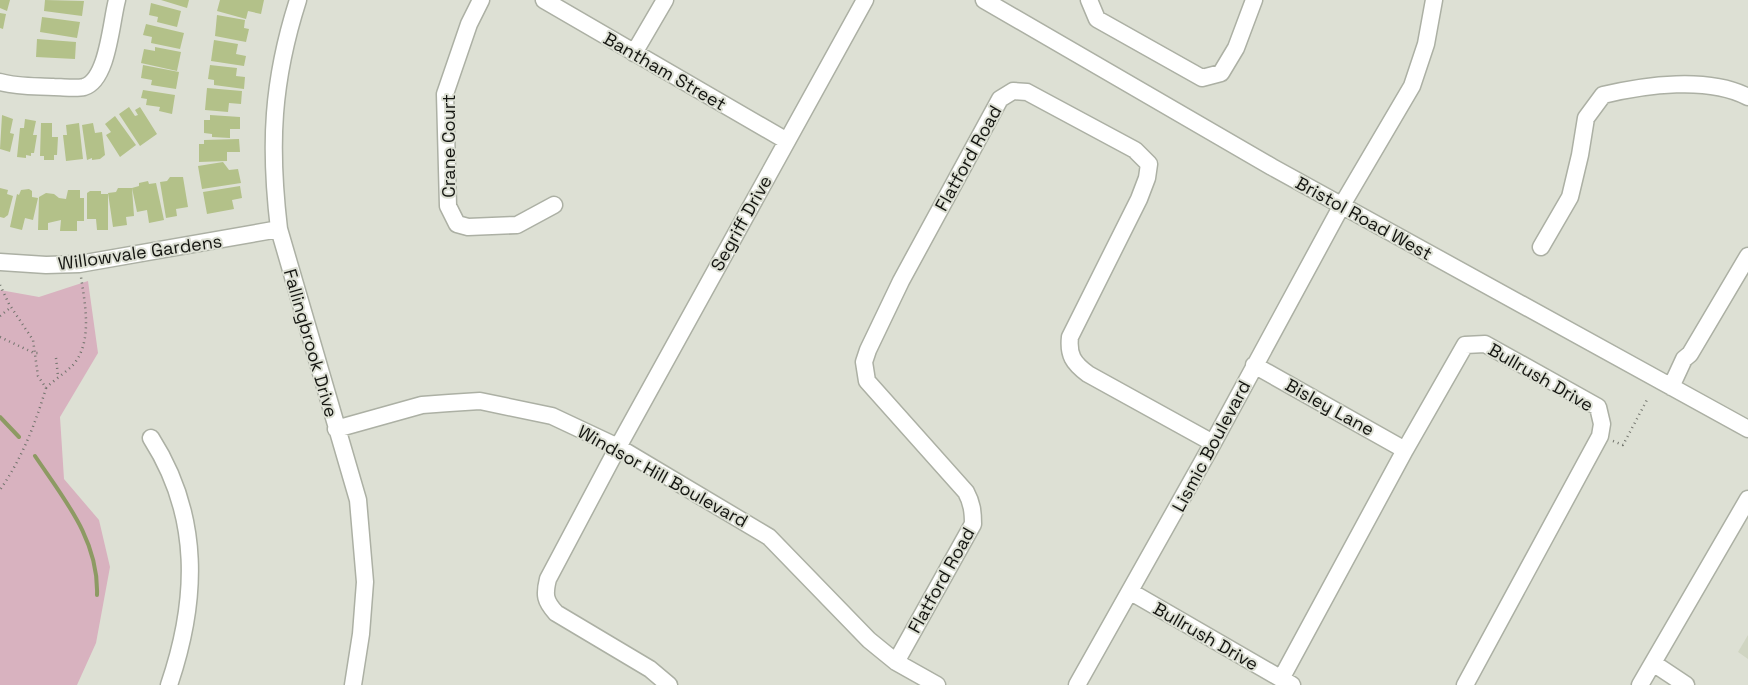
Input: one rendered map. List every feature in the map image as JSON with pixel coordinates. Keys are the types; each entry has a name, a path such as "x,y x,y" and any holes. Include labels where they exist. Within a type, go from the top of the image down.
{"street":[{"path":"0,82 26,86 84,87 95,81 103,62 117,0"},
{"name":"Fallingbrook Drive","path":"298,0 278,73 272,161 279,229 358,500 365,582 361,634 353,685"},
{"name":"Crane Court","path":"481,0 469,24 445,94 448,206 457,224 468,227 518,225 554,205"},
{"name":"Bantham Street","path":"544,0 787,141"},
{"path":"634,53 665,0"},
{"name":"Segriff Drive","path":"669,685 650,669 556,613 546,603 545,593 548,579 618,447 865,0"},
{"name":"Bristol Road West","path":"984,0 1342,206 1748,429"},
{"path":"1089,0 1097,19 1202,78 1221,73 1236,48 1254,0"},
{"name":"Lismic Boulevard","path":"1077,685 1214,443 1254,365 1342,206 1412,86 1426,44 1434,0"},
{"path":"1541,247 1570,197 1580,156 1586,118 1602,95 1627,89 1696,84 1748,97"},
{"name":"Flatford Road","path":"896,662 973,524 973,513 971,501 966,492 867,381 864,362 901,281 983,130 1000,99 1012,91 1027,92 1135,150 1149,164 1147,178 1139,199 1070,337 1068,353 1076,366 1088,374 1214,443"},
{"name":"Willowvale Gardens","path":"0,262 46,265 79,264 279,229"},
{"path":"1671,387 1684,358 1690,354 1748,256"},
{"name":"Bullrush Drive","path":"1130,592 1287,682 1405,450 1465,345 1485,344 1598,407 1602,424 1600,436 1465,685"},
{"name":"Bisley Lane","path":"1254,365 1405,450"},
{"name":"Windsor Hill Boulevard","path":"336,429 422,405 480,402 552,416 618,447 769,537 855,627 896,662 937,685"},
{"path":"151,438 171,470 190,547 190,599 182,648 169,685"},
{"path":"1640,685 1748,500"},
{"path":"1653,663 1686,685"}],"path":[{"path":"0,490 26,446 38,418 46,388 72,365 84,343 86,314 79,264"},
{"path":"0,286 11,307 33,340 38,376 46,388"},
{"path":"0,316 11,307"},
{"path":"0,337 34,353 41,353"},
{"path":"56,358 58,376"},
{"path":"1600,436 1623,445 1648,398"}],"shaded area":[{"path":"88,281 98,353 60,417 64,479 99,520 110,567 96,643 77,685 0,685 0,290 39,297"},
{"path":"1748,635 1748,659 1738,652"}],"building":[{"path":"0,0 10,0 7,11 0,8"},
{"path":"45,0 84,1 82,16 44,11"},
{"path":"161,0 189,0 187,8"},
{"path":"220,0 264,0 261,14 248,11 246,19 217,11"},
{"path":"151,3 181,11 177,27 157,22 158,17 149,15"},
{"path":"0,13 6,14 3,29 0,28"},
{"path":"217,15 245,20 244,28 249,29 246,42 215,36"},
{"path":"42,17 80,22 77,38 40,32"},
{"path":"146,24 184,33 180,49 151,43 152,37 143,35"},
{"path":"37,39 76,42 75,59 36,57"},
{"path":"214,40 238,44 236,54 246,56 244,66 211,61"},
{"path":"155,47 181,52 177,71 141,63 144,49 155,51"},
{"path":"143,65 179,72 176,89 151,85 152,80 141,78"},
{"path":"210,65 237,68 236,76 245,77 244,89 214,85 214,80 208,79"},
{"path":"207,88 242,91 241,104 229,103 228,112 205,110"},
{"path":"143,90 175,95 172,114 159,111 160,107 146,105 147,99 141,98"},
{"path":"129,107 135,116 138,115 135,110 140,107 157,134 140,146 119,114"},
{"path":"2,115 13,119 10,133 14,134 10,152 0,149"},
{"path":"210,115 240,117 240,129 230,129 230,138 212,137 212,134 204,133 204,120 210,120"},
{"path":"115,116 136,145 120,157 106,135 111,132 105,124"},
{"path":"25,119 36,121 33,135 37,135 34,153 31,153 31,156 26,155 26,158 17,157 20,128 24,128"},
{"path":"41,123 52,123 52,137 58,137 57,155 54,155 54,160 44,160 44,156 40,156"},
{"path":"79,123 83,159 66,161 63,135 67,135 66,125"},
{"path":"93,123 95,133 102,132 105,155 100,159 92,160 92,158 87,160 82,125"},
{"path":"239,139 240,152 227,152 227,161 199,162 199,144 204,144 204,140"},
{"path":"223,162 229,170 238,169 241,183 202,189 198,166"},
{"path":"170,177 183,177 188,207 176,209 177,216 166,218 160,182 167,181"},
{"path":"148,181 149,184 156,183 164,220 149,223 147,210 137,212 132,188 139,186 139,183"},
{"path":"240,186 242,198 232,200 234,209 207,214 203,192"},
{"path":"0,188 8,190 7,194 13,196 8,215 4,218 0,217"},
{"path":"118,188 132,188 134,216 126,217 127,225 113,227 108,193 116,192"},
{"path":"29,189 32,191 32,197 38,198 33,220 25,218 22,230 10,227 17,194 19,195 21,190"},
{"path":"68,190 80,190 80,198 84,198 84,221 77,221 77,231 60,231 61,220 48,223 48,230 38,230 39,197 46,193 66,199"},
{"path":"90,191 101,191 101,194 108,194 108,230 97,230 96,219 87,219 87,193"}],"waterway":[{"path":"0,417 19,437"},
{"path":"35,456 68,504 86,538 96,575 97,595"}]}
